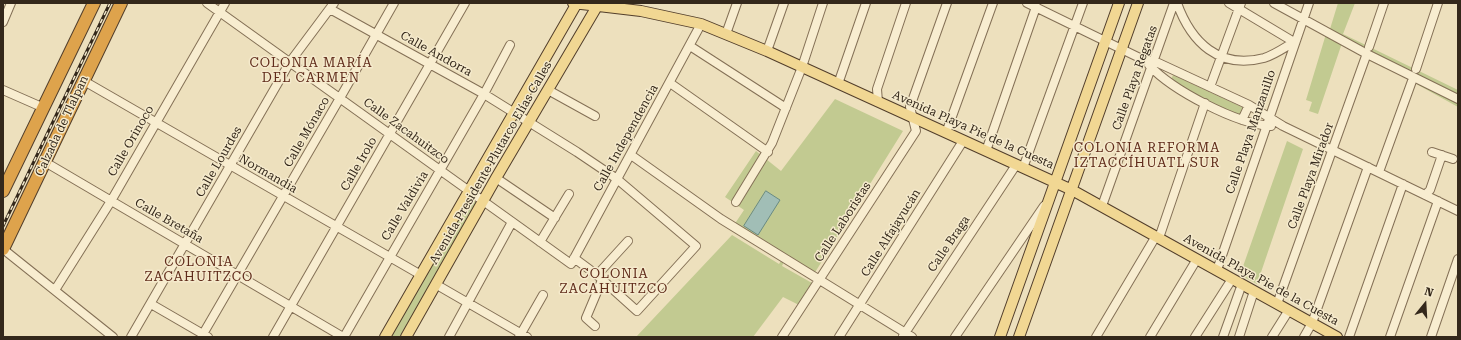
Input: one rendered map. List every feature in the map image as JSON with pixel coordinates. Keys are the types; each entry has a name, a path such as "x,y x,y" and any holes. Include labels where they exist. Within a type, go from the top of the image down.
{"highway":[{"name":"Calzada de Tlalpan","path":"3,191 94,3"},
{"name":"Calzada de Tlalpan","path":"3,249 120,3"}],"main road":[{"name":"Avenida Playa Pie de la Cuesta","path":"573,3 640,11 701,24 767,51 1072,190 1337,337"},
{"name":"Avenida Presidente Plutarco Elías Calles","path":"385,337 577,3"},
{"path":"1000,337 1119,3"},
{"path":"1019,337 1138,3"},
{"name":"Avenida Presidente Plutarco Elías Calles","path":"406,337 484,202 496,178 598,5"}],"street":[{"path":"3,22 11,3"},
{"name":"Calle Zacahuitzco","path":"207,3 540,242 600,277 637,311"},
{"name":"Calle Orinoco","path":"55,290 110,201 225,3"},
{"name":"Calle Mónaco","path":"205,335 394,3"},
{"name":"Calle Irolo","path":"273,337 465,3"},
{"path":"726,34 737,3"},
{"path":"767,51 784,3"},
{"path":"736,202 768,152 802,67 823,3"},
{"path":"838,84 866,3"},
{"path":"878,102 877,89 906,3"},
{"name":"Calle Laboristas","path":"782,337 916,131 910,107 947,3"},
{"path":"946,133 993,3"},
{"path":"1027,3 1036,5 1144,60 1176,72 1249,105 1283,126 1458,211"},
{"name":"Calle Braga","path":"906,336 1020,166 1084,3"},
{"path":"1176,3 1188,29 1195,39 1204,47 1221,56 1244,60 1255,60 1274,54 1294,42 1240,6 1229,3"},
{"name":"Calle Playa Regatas","path":"1102,206 1176,3"},
{"path":"1274,3 1303,20 1458,99"},
{"name":"Calle Playa Manzanillo","path":"1217,270 1294,42 1309,3"},
{"path":"1369,48 1384,3"},
{"path":"1416,69 1438,3"},
{"path":"986,151 1036,5"},
{"name":"Calle Andorra","path":"332,6 376,35 484,94 513,114 529,122 617,179 696,246 637,311"},
{"name":"Calle Lourdes","path":"131,337 290,62 332,6"},
{"path":"1210,87 1240,6"},
{"name":"Calle Independencia","path":"573,261 701,24"},
{"name":"Calle Valdivia","path":"343,337 388,257 484,94 510,45"},
{"path":"690,46 786,108"},
{"name":"Calle Playa Mirador","path":"1278,304 1366,56"},
{"path":"1153,64 1171,84 1205,103 1242,120 1266,126 1283,126"},
{"path":"1171,84 1176,72"},
{"name":"Normandia","path":"84,81 421,275"},
{"path":"1379,172 1412,81"},
{"path":"670,83 768,152"},
{"path":"3,90 44,108"},
{"path":"548,90 595,116"},
{"path":"1096,337 1158,237 1205,103"},
{"path":"1242,120 1249,105"},
{"name":"Calle Alfajayucán","path":"839,337 963,141"},
{"path":"1432,152 1453,159"},
{"path":"631,155 721,219 906,336"},
{"path":"1425,195 1430,190 1442,155"},
{"name":"Calle Bretaña","path":"45,162 343,337"},
{"path":"1304,337 1312,323 1368,167"},
{"path":"496,178 555,218"},
{"path":"1349,337 1403,184"},
{"path":"540,242 569,194"},
{"path":"955,337 1049,199"},
{"path":"1390,337 1438,201"},
{"path":"449,337 512,222"},
{"path":"595,326 586,318 600,277 628,241"},
{"path":"3,249 113,337"},
{"path":"1150,337 1197,259"},
{"path":"1430,337 1458,259"},
{"path":"1195,337 1232,279"},
{"path":"1223,337 1242,284"},
{"path":"436,285 522,336 543,295"},
{"path":"1239,337 1254,291"},
{"path":"151,304 205,335"},
{"path":"1272,337 1290,311"},
{"path":"1277,337 1290,311"}],"green space":[{"path":"1338,3 1355,3 1343,34 1458,90 1458,107 1342,43 1318,114 1309,111 1312,102 1306,100 1326,34 1330,29"},
{"path":"1173,75 1244,108 1244,114 1238,117 1170,82"},
{"path":"835,99 903,131 814,274 786,257 782,266 812,283 799,305 783,297 753,337 636,337 732,235 779,264 784,256 734,225 744,210 725,197 756,151 781,171"},
{"path":"1287,141 1303,149 1257,284 1240,275"},
{"path":"472,200 477,202 402,337 390,337 468,201"}],"water":[{"path":"766,191 780,200 758,235 744,226"}],"railway":[{"path":"3,226 110,3"}],"district":[{"name":"COLONIA MARÍA DEL CARMEN","path":"311,70"},
{"name":"COLONIA REFORMA IZTACCÍHUATL SUR","path":"1147,156"},
{"name":"COLONIA ZACAHUITZCO","path":"199,270"},
{"name":"COLONIA ZACAHUITZCO","path":"614,282"}]}
